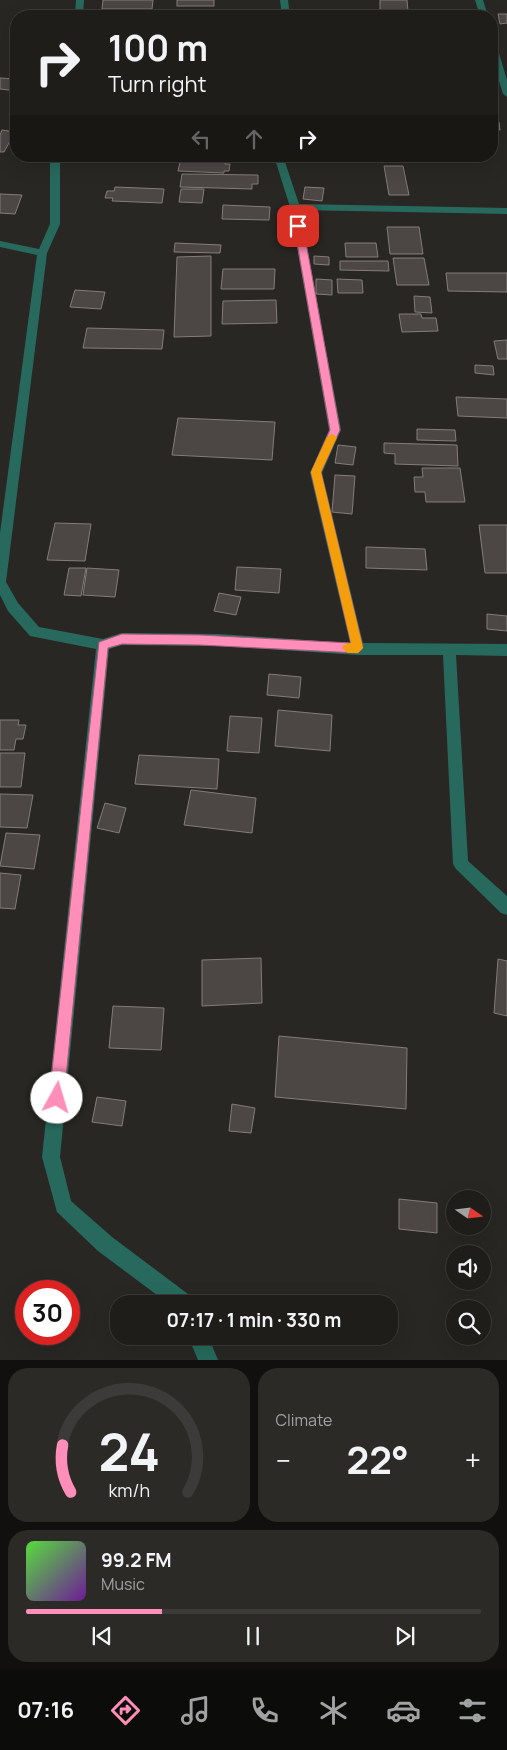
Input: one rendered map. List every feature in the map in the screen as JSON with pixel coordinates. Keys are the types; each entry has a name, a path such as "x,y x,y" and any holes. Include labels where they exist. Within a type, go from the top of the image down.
{"street":[{"path":"498,64 507,94"},
{"path":"55,162 55,224 42,253 0,582 13,607 35,632 103,645 122,639 200,640 358,648 507,650"},
{"path":"280,162 295,207 335,430 316,472 358,648"},
{"path":"295,207 507,211"},
{"path":"0,244 42,253"},
{"path":"103,645 51,1157 63,1206 105,1244 173,1295"},
{"path":"449,649 461,864 507,907"},
{"path":"202,1345 208,1360"}],"building":[{"path":"103,0 153,0 152,9 102,9"},
{"path":"177,0 214,0 214,6 177,6"},
{"path":"380,0 407,0 408,10 380,10"},
{"path":"498,14 507,14 507,23 500,24"},
{"path":"0,78 10,79 10,90 0,89"},
{"path":"2,130 10,131 10,141 4,152 0,152 0,135"},
{"path":"180,162 225,162 225,164 230,164 229,171 224,171 224,173 178,171"},
{"path":"384,166 403,166 409,195 389,195"},
{"path":"182,174 258,175 258,184 252,184 252,189 180,187"},
{"path":"115,187 164,189 162,203 112,201 113,198 105,198 107,191 114,191"},
{"path":"305,187 324,188 322,201 303,199"},
{"path":"181,189 204,189 202,203 179,202"},
{"path":"0,194 22,195 15,214 0,213"},
{"path":"223,205 270,207 269,220 222,219"},
{"path":"387,227 419,227 423,254 390,254"},
{"path":"175,243 221,245 220,253 174,252"},
{"path":"345,243 376,243 378,257 346,257"},
{"path":"211,256 211,336 174,337 177,257"},
{"path":"314,256 329,257 329,265 314,264"},
{"path":"393,258 424,258 429,285 397,285"},
{"path":"340,261 388,261 389,271 340,270"},
{"path":"223,269 275,269 274,289 221,289"},
{"path":"446,273 507,273 507,292 448,291"},
{"path":"316,279 332,280 332,295 316,294"},
{"path":"337,279 362,280 363,293 338,293"},
{"path":"75,290 105,292 101,309 70,307"},
{"path":"414,296 430,297 432,313 415,312"},
{"path":"276,300 277,323 222,324 223,301"},
{"path":"399,314 421,314 422,318 436,318 438,331 402,332"},
{"path":"87,328 164,330 162,349 83,348"},
{"path":"507,340 507,359 498,359 494,341"},
{"path":"475,365 493,366 494,375 475,373"},
{"path":"456,397 507,399 507,418 458,416"},
{"path":"178,418 275,422 272,460 172,455"},
{"path":"417,429 455,430 456,441 417,440"},
{"path":"384,443 457,445 458,466 395,464 395,454 384,453"},
{"path":"338,445 356,447 353,465 335,463"},
{"path":"422,468 460,468 465,502 426,502 425,492 415,492 414,477 423,477"},
{"path":"335,475 355,476 352,514 332,512"},
{"path":"55,523 91,524 85,561 47,560"},
{"path":"479,525 507,525 507,573 485,573"},
{"path":"366,547 425,549 427,570 366,568"},
{"path":"237,567 281,569 279,593 235,590"},
{"path":"69,568 86,568 81,596 64,595"},
{"path":"87,568 119,570 115,597 83,595"},
{"path":"219,593 241,597 236,615 214,611"},
{"path":"487,614 507,616 507,631 487,629"},
{"path":"269,674 301,677 299,698 267,695"},
{"path":"278,710 332,715 330,751 275,746"},
{"path":"230,716 262,718 259,753 227,751"},
{"path":"0,720 19,720 18,725 26,725 23,739 16,739 14,750 0,750"},
{"path":"0,753 25,753 21,787 0,787"},
{"path":"139,755 219,759 217,789 135,784"},
{"path":"191,790 256,798 252,833 184,825"},
{"path":"0,794 33,795 27,828 0,827"},
{"path":"105,803 126,808 119,833 97,828"},
{"path":"6,833 40,835 34,869 0,866"},
{"path":"0,873 21,875 15,909 0,908"},
{"path":"261,958 262,1003 202,1006 202,960"},
{"path":"498,959 507,961 507,1016 494,1013"},
{"path":"113,1006 164,1008 161,1050 109,1048"},
{"path":"279,1036 407,1048 406,1109 275,1097"},
{"path":"97,1097 126,1101 122,1126 92,1122"},
{"path":"232,1104 255,1108 251,1133 229,1131"},
{"path":"399,1199 437,1203 437,1233 399,1229"}],"slow traffic":[{"path":"332,437 316,472 358,648 348,648"}],"route":[{"path":"57,1098 103,645 122,639 219,640 358,648 316,472 335,430 298,226"}]}
